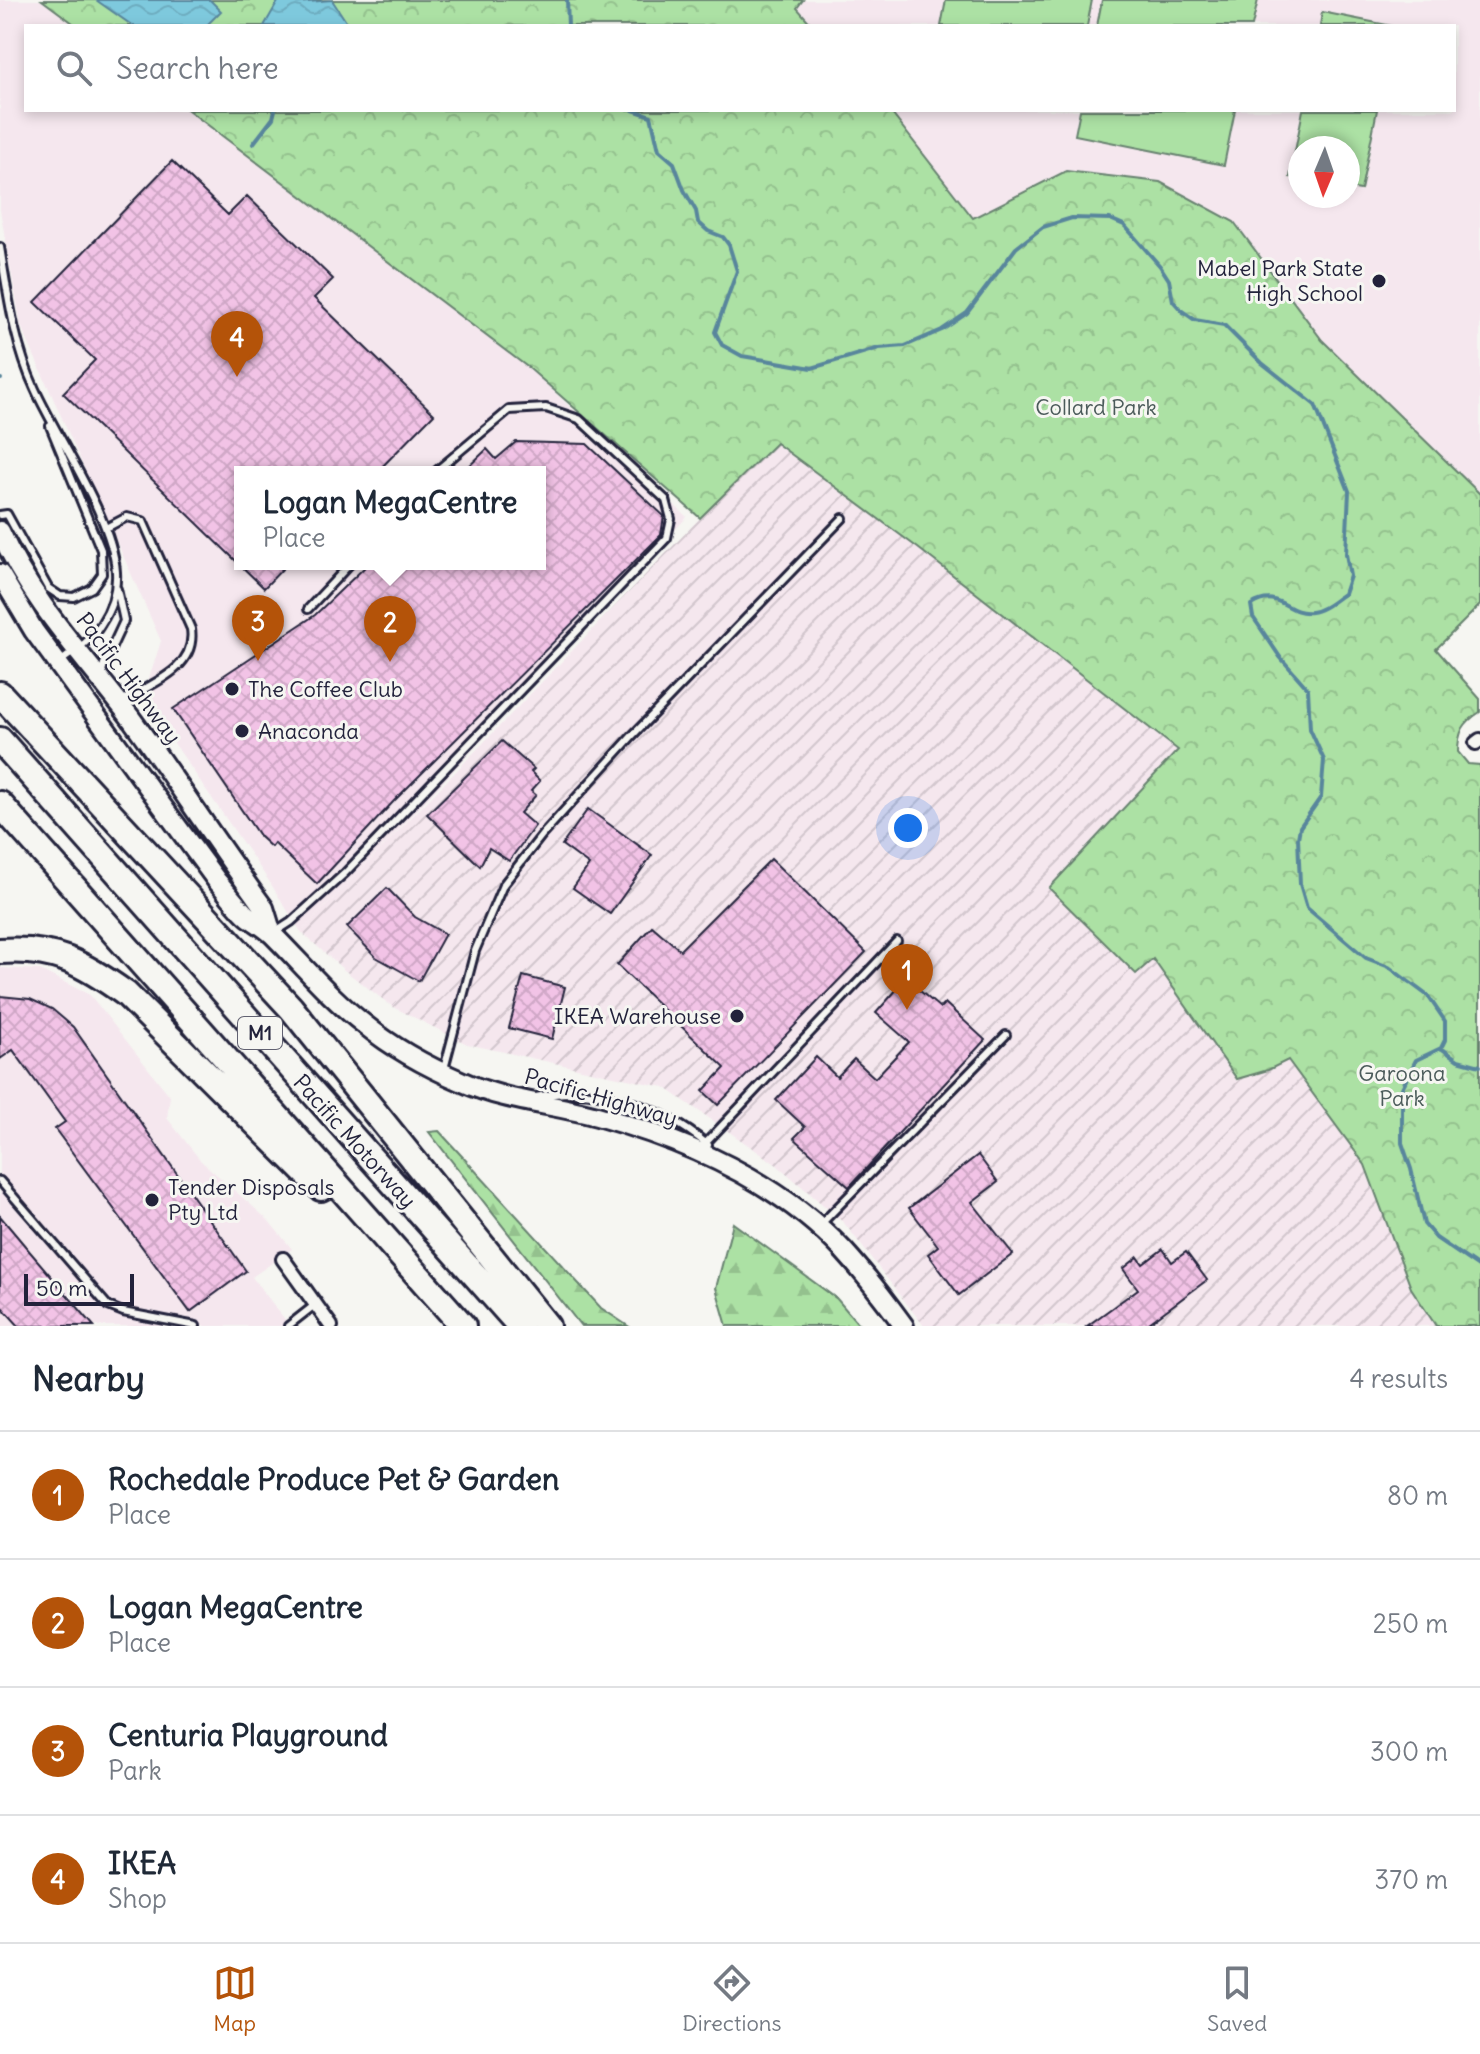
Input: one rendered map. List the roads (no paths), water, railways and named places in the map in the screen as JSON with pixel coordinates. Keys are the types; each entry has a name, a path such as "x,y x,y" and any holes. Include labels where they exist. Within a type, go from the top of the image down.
{"highway":[{"path":"0,694 291,1008 547,1326"},
{"name":"Pacific Motorway","path":"0,740 520,1326"},
{"name":"Pacific Motorway","path":"0,804 462,1325"},
{"path":"0,951 27,949 64,956 93,970 126,994 462,1325"}],"street":[{"name":"Pacific Highway","path":"0,531 22,573 119,702 264,908 272,934"},
{"name":"Pacific Highway","path":"0,574 34,631 193,851 247,915 272,934 363,1024 396,1048 443,1073 493,1093 619,1122 702,1147 779,1196 819,1226 863,1273 904,1326"},
{"path":"283,1259 331,1326"}],"lane":[{"path":"0,247 15,335 101,550 102,574 92,588 74,597 60,596 48,588 7,514 0,515"},
{"path":"40,398 106,528 115,559 116,585 124,621 104,664 101,679"},
{"path":"272,934 291,922 345,873 667,538 671,519 666,500 579,419 546,408 509,410 442,466"},
{"path":"106,528 127,517 143,521 191,629 192,640 191,650 180,666 119,702"},
{"path":"443,1073 475,951 503,885 542,835 632,736 843,518"},
{"path":"308,609 344,570"},
{"path":"58,664 100,626 112,602 116,585"},
{"path":"702,1147 897,941"},
{"path":"819,1226 1006,1035"},
{"path":"0,1181 108,1306 123,1312 196,1326"},
{"path":"288,1326 316,1304"}],"water":[{"path":"96,0 210,0 221,11 208,24 130,24"},
{"path":"279,0 295,0 297,3 332,0 348,24 265,24"}],"waterway":[{"path":"567,0 568,24"},
{"path":"253,144 274,112"},
{"path":"639,112 651,116 659,150 674,163 698,222 708,231 723,237 729,245 737,271 715,332 722,345 742,356 812,368 879,348 905,346 942,330 967,313 1016,248 1043,227 1072,218 1110,219 1124,225 1160,266 1169,280 1173,301 1182,311 1195,320 1224,325 1262,363 1315,405 1349,491 1346,554 1350,576 1344,594 1315,611 1302,612 1269,599 1251,605 1253,617 1280,657 1308,689 1310,729 1324,760 1321,797 1300,827 1300,884 1307,908 1366,958 1389,967 1428,996 1445,1021 1445,1040 1441,1048 1416,1060 1402,1088 1402,1143 1424,1224 1436,1238 1480,1268"},
{"path":"1441,1048 1458,1060 1480,1066"}],"place":[{"name":"Mabel Park State High School","path":"1379,281"},
{"name":"IKEA","path":"237,377"},
{"name":"Centuria Playground","path":"258,661"},
{"name":"Logan MegaCentre","path":"390,662"},
{"name":"The Coffee Club","path":"232,689"},
{"name":"Anaconda","path":"242,731"},
{"name":"Rochedale Produce Pet & Garden","path":"907,1010"},
{"name":"IKEA Warehouse","path":"737,1016"},
{"name":"Tender Disposals Pty Ltd","path":"152,1200"}],"park label":[{"name":"Collard Park","path":"1096,407"},
{"name":"Garoona Park","path":"1402,1086"}]}
